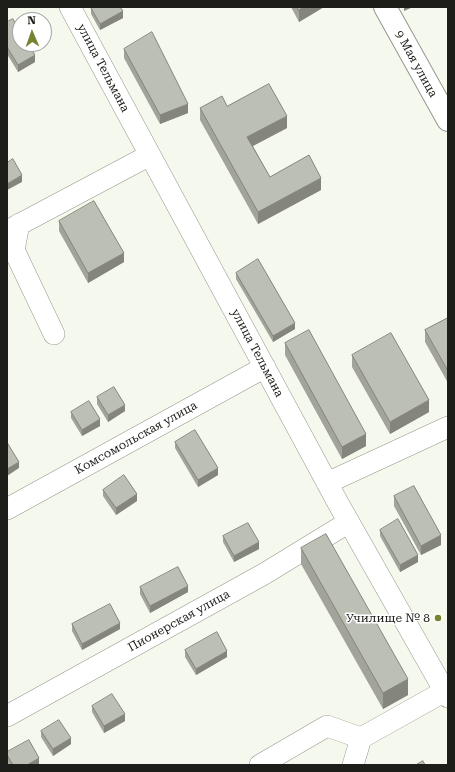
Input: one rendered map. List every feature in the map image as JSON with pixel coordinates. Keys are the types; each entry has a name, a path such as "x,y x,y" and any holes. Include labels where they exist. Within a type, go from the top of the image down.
{"main road":[{"name":"9 Мая улица","path":"385,7 448,120"}],"street":[{"name":"улица Тельмана","path":"70,7 327,483 446,694"},
{"path":"54,334 14,250 13,228 150,155"},
{"name":"Комсомольская улица","path":"7,509 265,367"},
{"path":"327,483 448,428"},
{"name":"Пионерская улица","path":"7,716 264,574 349,522"},
{"path":"353,765 361,738 446,694"},
{"path":"260,765 327,726 361,738"}],"building":[{"path":"120,7 123,11 100,24 91,8"},
{"path":"12,20 12,52 33,52 35,55 18,65 7,47 7,22"},
{"path":"152,32 188,104 160,115 124,49"},
{"path":"269,84 287,116 247,137 270,177 309,155 321,178 258,212 200,108 222,96 227,106"},
{"path":"13,159 22,175 7,184 7,163"},
{"path":"94,201 124,253 88,273 59,221"},
{"path":"258,259 295,323 273,336 236,273"},
{"path":"448,318 448,371 425,330"},
{"path":"309,330 366,434 342,447 285,343"},
{"path":"391,333 429,400 390,422 352,355"},
{"path":"114,387 125,405 108,415 97,397"},
{"path":"89,401 100,419 82,430 71,412"},
{"path":"195,430 218,468 198,480 175,442"},
{"path":"8,444 19,462 7,469 7,445"},
{"path":"124,475 137,494 116,508 103,490"},
{"path":"414,486 441,535 421,546 394,496"},
{"path":"398,519 418,555 400,565 380,530"},
{"path":"248,523 259,542 234,556 223,536"},
{"path":"326,534 408,679 383,693 301,548"},
{"path":"178,567 188,586 150,606 140,587"},
{"path":"110,604 120,623 82,644 72,624"},
{"path":"217,632 227,651 196,669 185,650"},
{"path":"112,694 125,714 104,726 92,706"},
{"path":"59,720 71,738 53,749 41,731"},
{"path":"29,740 39,758 27,765 13,765 7,755 7,752"},
{"path":"423,761 425,765 416,765"}],"place":[{"name":"Училище № 8","path":"438,618"}]}
